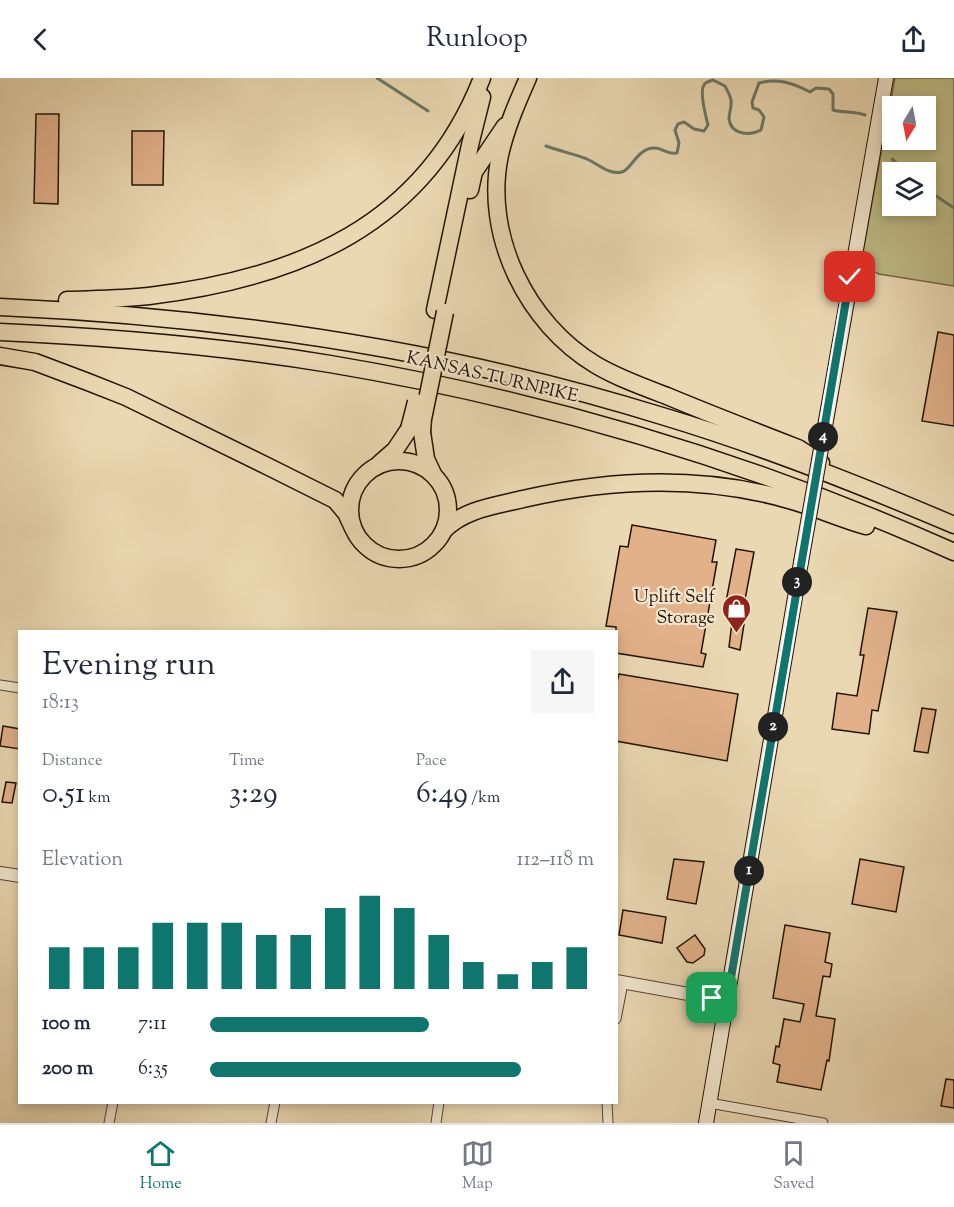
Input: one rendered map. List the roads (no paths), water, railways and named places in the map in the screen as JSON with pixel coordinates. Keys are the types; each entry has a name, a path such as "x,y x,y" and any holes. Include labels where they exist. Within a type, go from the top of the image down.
{"highway":[{"path":"0,306 146,296 209,286 265,273 327,249 376,220 422,177 459,127 483,78"},
{"path":"353,528 350,511 352,494 361,478 395,450 416,430 423,419 470,145 481,105 483,78"},
{"path":"528,78 512,116 501,155 498,173 498,213 503,237 516,275 531,303 549,327 578,353 614,375 798,448 853,482"},
{"path":"440,311 474,172 512,116"},
{"name":"KANSAS TURNPIKE","path":"0,306 198,320 317,336 444,360 586,394 660,415 853,482 954,525"},
{"name":"KANSAS TURNPIKE","path":"0,332 192,345 328,364 454,388 554,412 681,448 825,499 954,552"},
{"path":"0,356 35,362 126,397 335,500 346,513 360,541 371,551 384,557 412,558 425,552 436,543 453,521 475,511 564,490 616,484 670,483 714,486 771,496 857,523 936,544"},
{"path":"416,430 426,459 448,500 448,516 444,530"},
{"path":"375,467 389,462 405,461 420,465 433,474"}],"main road":[{"path":"706,1123 886,78"}],"street":[{"path":"0,685 18,688"},
{"path":"0,873 18,876"},
{"path":"618,1000 620,982 727,1001"},
{"path":"709,1103 823,1123"},
{"path":"109,1123 113,1104"},
{"path":"271,1123 274,1104"},
{"path":"436,1123 439,1104"},
{"path":"607,1104 608,1123"}],"waterway":[{"path":"377,78 428,111"},
{"path":"546,146 587,159 608,171 617,173 625,171 639,155 649,149 658,148 677,153 679,143 675,130 678,124 684,122 694,129 704,131 708,125 702,93 705,83 713,80 725,86 731,100 730,124 742,133 761,130 764,117 759,110 753,108 752,102 759,83 785,82 810,92 816,88 829,89 833,94 833,110 865,115"},
{"path":"892,159 895,162"},
{"path":"936,196 954,208"}],"place":[{"name":"Uplift Self Storage","path":"736,634"}]}
